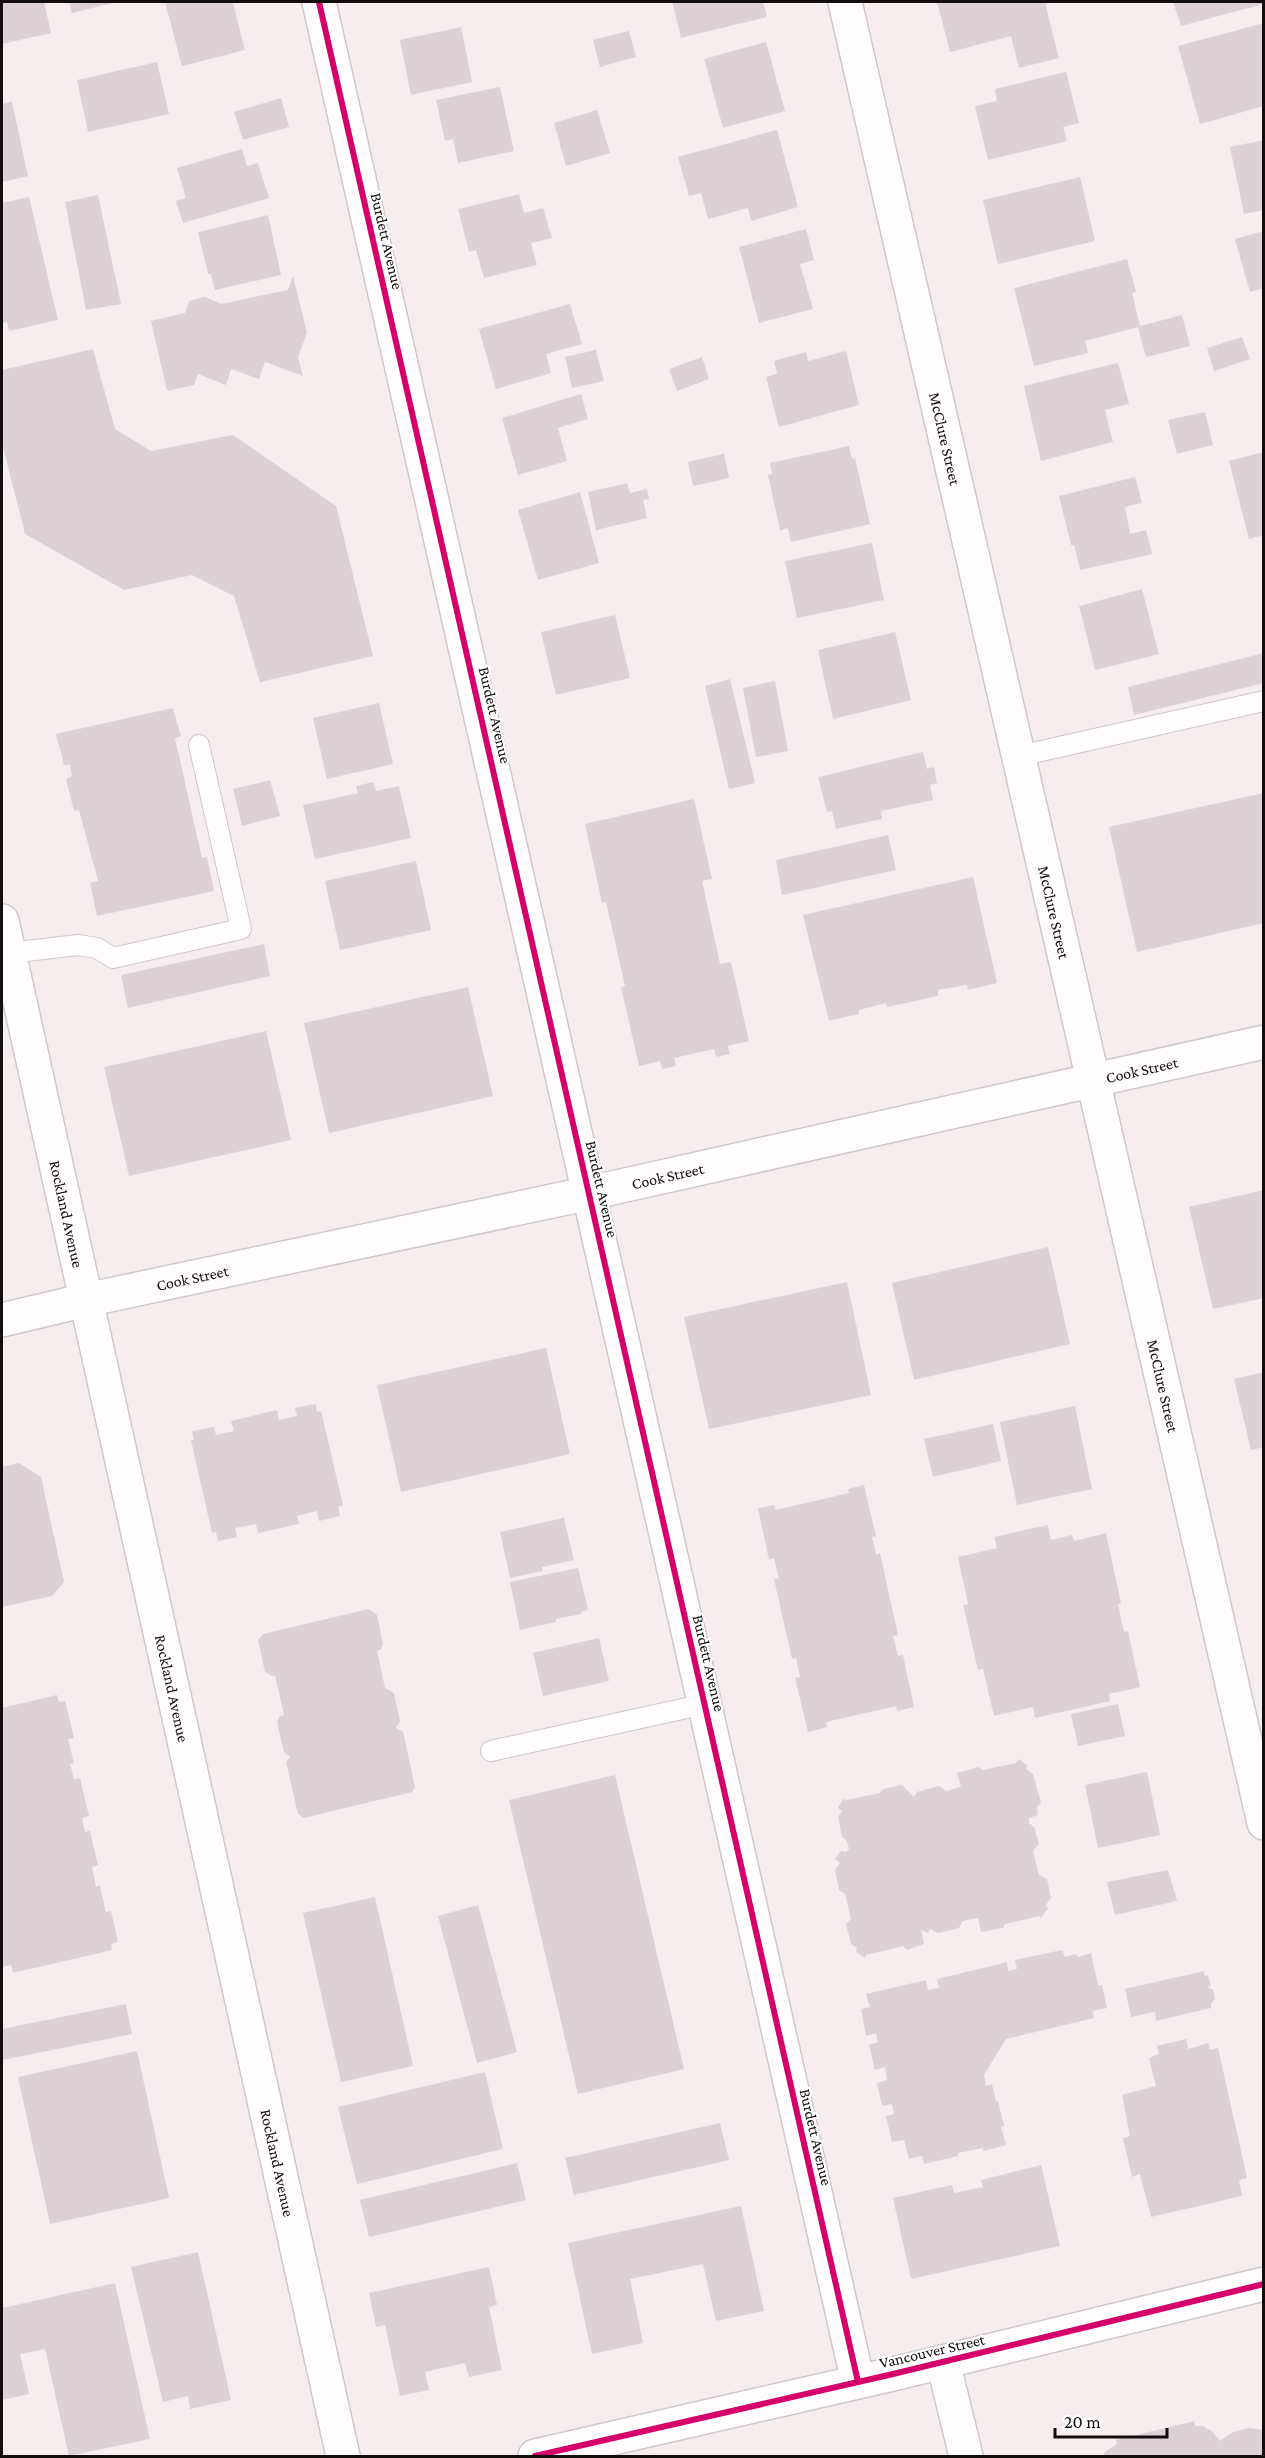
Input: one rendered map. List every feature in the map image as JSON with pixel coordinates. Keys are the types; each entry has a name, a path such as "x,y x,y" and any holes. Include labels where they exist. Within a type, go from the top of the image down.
{"street":[{"name":"Burdett Avenue","path":"319,2 858,2382"},
{"name":"McClure Street","path":"845,2 1263,1823"},
{"name":"Rockland Avenue","path":"2,921 343,2457"},
{"name":"Cook Street","path":"2,1320 86,1300 590,1193 1263,1042"},
{"name":"Vancouver Street","path":"536,2457 943,2362 1263,2284"},
{"path":"943,2362 966,2457"}],"lane":[{"path":"1019,756 1263,701"},
{"path":"9,952 78,945 97,948 113,958 241,929 199,745"},
{"path":"491,1751 705,1704"}],"building":[{"path":"2,2 44,2 51,33 2,44"},
{"path":"69,2 117,2 72,13"},
{"path":"165,2 233,2 245,50 182,66"},
{"path":"672,2 763,2 767,17 681,38"},
{"path":"937,2 1045,2 1059,58 1019,68 1011,36 950,52"},
{"path":"1173,2 1264,2 1264,4 1181,26"},
{"path":"1264,23 1264,106 1200,124 1178,46"},
{"path":"461,27 472,82 411,95 400,40"},
{"path":"629,31 636,57 600,67 593,40"},
{"path":"766,42 785,111 723,128 704,59"},
{"path":"157,62 169,114 88,132 77,80"},
{"path":"1066,72 1079,123 1063,127 1067,141 988,160 975,106 997,101 995,89"},
{"path":"500,87 514,151 458,163 453,139 445,141 436,100"},
{"path":"281,98 289,127 243,140 234,112"},
{"path":"12,102 28,176 2,182 2,104"},
{"path":"597,110 610,153 566,166 554,123"},
{"path":"777,130 798,207 751,221 748,208 708,219 701,193 689,196 678,157"},
{"path":"1264,140 1264,210 1244,214 1230,147"},
{"path":"242,149 247,166 258,163 269,198 183,223 176,201 186,198 177,168"},
{"path":"1080,177 1095,241 998,264 983,200"},
{"path":"519,194 524,213 543,208 552,238 531,243 537,265 484,278 476,250 469,252 458,209"},
{"path":"98,195 121,304 86,310 65,202"},
{"path":"29,197 58,320 9,331 7,322 2,323 2,203"},
{"path":"268,215 281,275 215,290 211,274 208,274 198,232"},
{"path":"806,229 814,260 800,264 813,309 759,323 739,247"},
{"path":"1264,231 1264,288 1250,292 1235,239"},
{"path":"1127,259 1136,292 1132,293 1140,326 1182,315 1190,346 1146,357 1138,327 1085,341 1088,353 1034,366 1014,288"},
{"path":"293,276 307,333 298,357 303,376 265,362 259,379 231,369 226,385 198,374 194,385 167,391 151,321 185,313 189,301 205,297 221,304 288,290"},
{"path":"570,304 582,344 546,354 551,373 496,389 479,329"},
{"path":"1242,337 1250,359 1214,371 1207,348"},
{"path":"93,349 115,429 151,451 233,435 336,506 373,656 260,682 234,596 192,575 124,590 25,534 2,443 2,370"},
{"path":"596,350 604,381 572,388 565,357"},
{"path":"846,351 859,405 779,427 766,377 777,374 774,361 806,352 808,361"},
{"path":"702,357 709,379 677,391 669,369"},
{"path":"1118,363 1129,404 1105,410 1113,442 1041,461 1024,386"},
{"path":"581,394 588,419 558,428 567,461 518,475 502,418"},
{"path":"1205,412 1213,445 1177,454 1168,420"},
{"path":"849,446 852,459 855,458 870,524 791,542 788,528 780,530 768,475 772,474 770,463"},
{"path":"1264,452 1264,535 1249,539 1229,461"},
{"path":"724,454 729,478 693,486 688,462"},
{"path":"1135,477 1142,503 1125,507 1130,534 1146,530 1152,554 1080,570 1074,545 1071,545 1059,496"},
{"path":"627,483 630,493 647,489 649,499 643,500 647,518 596,530 588,492"},
{"path":"580,492 599,563 538,580 518,510"},
{"path":"872,543 884,600 797,618 785,561"},
{"path":"1142,589 1159,654 1095,670 1079,606"},
{"path":"615,615 630,678 556,695 541,632"},
{"path":"895,632 911,700 833,719 818,650"},
{"path":"1264,653 1264,683 1134,715 1128,687"},
{"path":"730,679 755,783 729,789 705,686"},
{"path":"775,681 788,751 756,757 743,688"},
{"path":"379,703 393,764 327,779 313,718"},
{"path":"173,708 181,736 175,738 202,858 207,857 214,891 97,916 90,883 98,881 79,810 74,811 66,779 72,776 70,765 64,765 56,734"},
{"path":"923,752 927,769 934,767 937,783 930,785 933,800 881,811 882,819 836,829 832,811 827,812 818,777"},
{"path":"270,780 280,816 242,826 233,789"},
{"path":"373,782 376,791 399,786 411,838 315,859 303,805 358,793 356,786"},
{"path":"1264,793 1264,923 1137,952 1109,827"},
{"path":"694,799 712,879 702,881 720,964 731,962 749,1041 728,1046 730,1054 716,1057 714,1049 674,1058 676,1066 662,1069 660,1061 639,1066 621,987 625,986 606,902 602,903 585,824"},
{"path":"888,835 896,870 782,895 776,860"},
{"path":"416,861 431,930 340,950 325,881"},
{"path":"973,877 997,983 968,990 967,985 938,990 938,996 887,1007 886,1003 859,1010 859,1014 829,1021 803,915"},
{"path":"264,944 270,976 128,1008 121,975"},
{"path":"468,987 493,1096 329,1133 304,1023"},
{"path":"266,1031 291,1140 129,1176 104,1067"},
{"path":"1264,1190 1264,1298 1213,1309 1189,1207"},
{"path":"1048,1247 1070,1344 914,1380 892,1283"},
{"path":"847,1282 871,1395 709,1429 684,1317"},
{"path":"546,1348 570,1454 401,1492 377,1385"},
{"path":"1264,1372 1264,1447 1251,1450 1234,1379"},
{"path":"316,1404 317,1412 321,1411 343,1505 338,1507 340,1516 319,1521 317,1511 297,1516 299,1524 258,1533 256,1524 235,1528 237,1537 218,1541 216,1532 212,1533 191,1440 194,1440 192,1431 214,1427 216,1435 234,1431 231,1421 277,1410 279,1420 297,1416 295,1408"},
{"path":"1075,1406 1092,1489 1017,1505 1000,1422"},
{"path":"993,1424 1001,1461 933,1477 924,1439"},
{"path":"19,1463 41,1477 64,1582 52,1596 2,1607 2,1467"},
{"path":"864,1485 876,1536 872,1537 876,1554 880,1553 898,1635 893,1636 898,1656 903,1655 914,1707 897,1711 896,1706 826,1722 827,1727 808,1732 795,1678 800,1677 796,1658 792,1659 774,1579 779,1578 774,1558 769,1560 758,1508 774,1505 776,1510 849,1493 848,1489"},
{"path":"564,1518 574,1560 542,1567 543,1571 510,1578 500,1532"},
{"path":"1048,1525 1051,1540 1072,1535 1074,1541 1106,1533 1121,1603 1118,1604 1124,1632 1128,1631 1140,1687 1109,1694 1110,1701 1035,1718 1033,1707 994,1716 983,1669 978,1670 963,1605 968,1604 958,1557 997,1548 994,1537"},
{"path":"578,1568 588,1610 581,1614 556,1619 556,1622 520,1630 510,1582"},
{"path":"369,1609 377,1615 383,1644 377,1651 385,1688 394,1693 400,1721 396,1728 403,1732 415,1787 412,1792 304,1818 298,1814 286,1762 290,1757 284,1752 277,1722 280,1716 284,1715 275,1675 272,1676 265,1672 258,1640 263,1634"},
{"path":"599,1638 609,1681 543,1696 533,1653"},
{"path":"57,1695 59,1702 65,1701 74,1738 68,1739 74,1763 70,1764 74,1779 80,1778 89,1816 82,1818 85,1832 90,1831 98,1865 92,1867 96,1887 100,1886 106,1912 111,1911 118,1942 111,1944 112,1950 13,1973 11,1965 3,1967 2,1961 2,1708"},
{"path":"1118,1704 1125,1736 1078,1746 1071,1714"},
{"path":"1019,1759 1028,1766 1026,1769 1033,1774 1041,1803 1037,1807 1038,1815 1029,1818 1029,1823 1034,1827 1039,1844 1033,1851 1039,1875 1047,1879 1051,1898 1041,1918 1039,1916 1005,1924 1003,1928 981,1932 978,1918 963,1921 959,1928 938,1933 930,1929 928,1933 921,1930 924,1944 907,1950 903,1946 866,1955 865,1958 856,1952 857,1948 851,1944 846,1924 851,1919 845,1894 839,1890 835,1870 840,1863 835,1859 841,1851 846,1852 849,1849 847,1841 842,1837 838,1817 842,1811 838,1808 843,1799 880,1793 883,1789 902,1785 914,1797 917,1792 939,1786 946,1791 961,1787 957,1773 978,1767 983,1770 1016,1763"},
{"path":"1147,1772 1160,1835 1098,1848 1085,1785"},
{"path":"615,1775 684,2069 578,2094 509,1800"},
{"path":"1168,1870 1177,1901 1115,1915 1107,1882"},
{"path":"375,1897 413,2066 341,2082 303,1913"},
{"path":"478,1905 517,2052 477,2063 438,1916"},
{"path":"1062,1950 1065,1957 1076,1954 1078,1957 1091,1953 1098,1985 1102,1985 1107,2008 1093,2011 1094,2018 1006,2039 984,2075 986,2086 992,2084 996,2101 998,2101 1006,2145 983,2151 983,2148 958,2153 958,2156 924,2164 922,2156 909,2159 904,2140 892,2142 886,2116 894,2114 892,2104 882,2106 877,2083 887,2080 885,2067 875,2070 869,2045 878,2042 876,2033 866,2036 861,2009 870,2007 866,1994 926,1980 928,1990 939,1988 937,1979 1007,1962 1008,1971 1017,1969 1015,1960"},
{"path":"1204,1971 1205,1976 1208,1975 1211,1986 1207,1987 1213,1990 1215,1999 1211,2008 1156,2021 1155,2012 1131,2017 1125,1989"},
{"path":"126,2004 132,2034 2,2060 2,2029"},
{"path":"1186,2039 1188,2049 1208,2043 1210,2050 1218,2048 1247,2178 1239,2180 1242,2196 1151,2217 1140,2174 1132,2177 1123,2138 1130,2136 1122,2095 1156,2086 1149,2058 1159,2054 1157,2046"},
{"path":"137,2051 169,2198 50,2224 18,2077"},
{"path":"485,2072 503,2149 357,2184 338,2107"},
{"path":"720,2123 729,2160 574,2195 565,2158"},
{"path":"517,2163 526,2200 369,2237 360,2200"},
{"path":"1041,2165 1060,2246 911,2279 893,2198 952,2185 954,2193 983,2187 981,2180"},
{"path":"741,2206 764,2311 716,2321 703,2264 630,2279 643,2343 592,2354 568,2243"},
{"path":"198,2252 231,2400 190,2409 188,2396 163,2402 131,2267"},
{"path":"489,2267 497,2305 489,2307 502,2370 469,2377 465,2363 425,2372 429,2390 400,2396 385,2325 376,2327 369,2293"},
{"path":"115,2283 150,2439 69,2456 45,2349 20,2354 29,2394 2,2400 2,2308"},
{"path":"1194,2421 1195,2426 1203,2426 1213,2432 1220,2441 1231,2433 1248,2428 1264,2430 1264,2456 1103,2456 1117,2444 1116,2440"}],"cycle path":[{"path":"319,2 858,2382"},
{"path":"535,2456 893,2374 1264,2284"}]}
